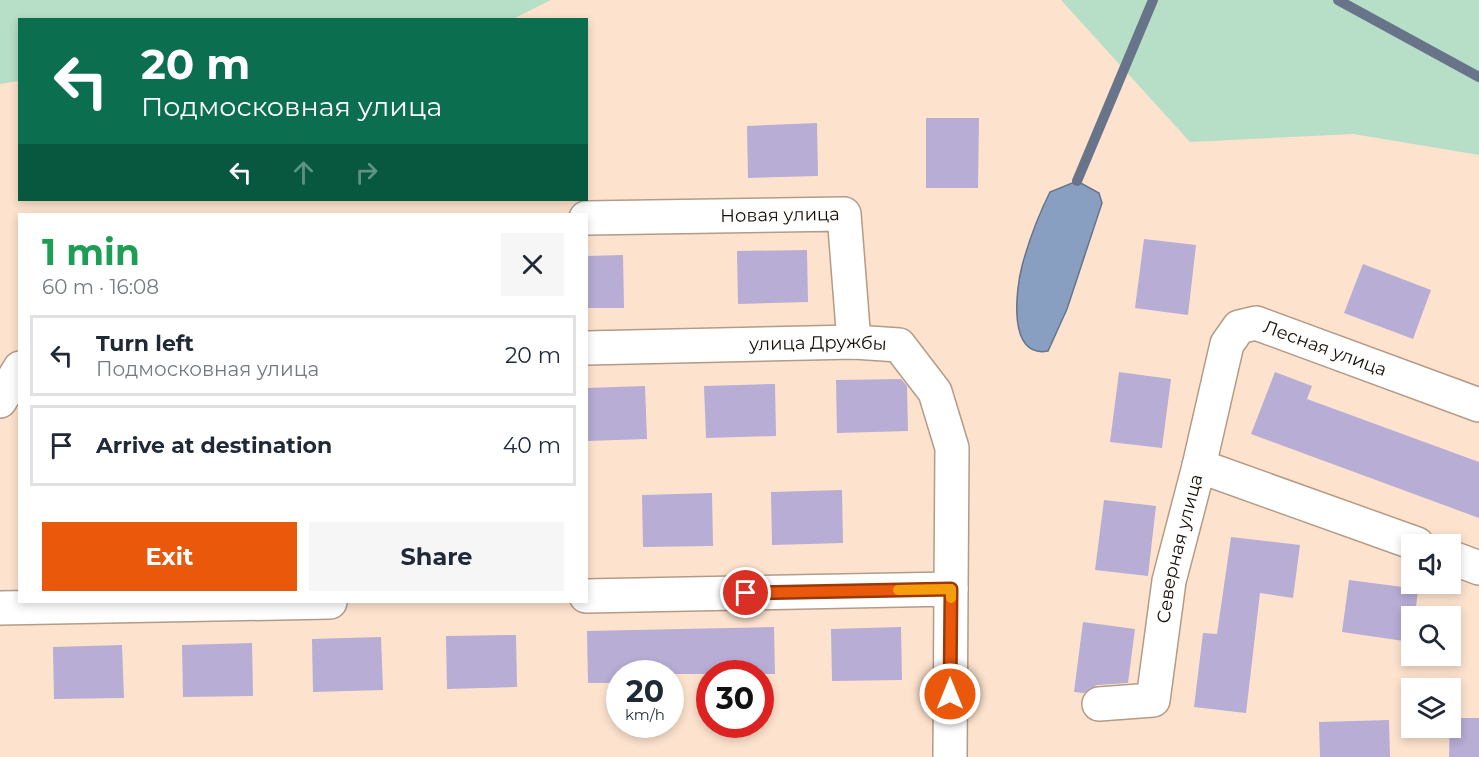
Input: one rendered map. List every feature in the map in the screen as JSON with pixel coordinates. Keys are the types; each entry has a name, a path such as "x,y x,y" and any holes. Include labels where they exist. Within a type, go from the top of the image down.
{"street":[{"name":"Новая улица","path":"588,218 844,214 854,342"},
{"name":"Лесная улица","path":"1199,466 1227,344 1239,327 1256,322 1479,405"},
{"name":"улица Дружбы","path":"588,348 854,342 899,345 936,392 952,448 950,757"},
{"path":"0,401 18,371"},
{"name":"Северная улица","path":"1098,704 1153,700 1169,581 1199,466 1401,538"},
{"path":"1461,561 1479,568"},
{"path":"588,596 951,589"},
{"path":"0,608 275,603"}],"green space":[{"path":"0,0 551,0 515,18 18,18 18,81 0,84"},
{"path":"1061,0 1479,0 1479,155 1353,134 1190,142"}],"water":[{"path":"1077,181 1099,193 1102,203 1067,309 1048,351 1035,351 1026,344 1020,334 1017,320 1022,266 1034,228 1050,192"}],"building":[{"path":"926,118 979,118 978,188 926,188"},
{"path":"817,123 818,176 748,178 747,126"},
{"path":"1144,239 1196,245 1188,315 1135,308"},
{"path":"807,250 808,302 738,304 737,251"},
{"path":"623,255 624,308 588,308 588,256"},
{"path":"1363,264 1431,290 1413,339 1344,313"},
{"path":"1119,372 1171,379 1162,448 1110,442"},
{"path":"1275,372 1312,386 1307,399 1479,462 1479,518 1251,434"},
{"path":"901,379 907,386 908,431 837,433 836,380"},
{"path":"775,384 776,436 706,438 704,386"},
{"path":"645,386 647,439 588,441 588,388"},
{"path":"842,490 843,543 772,545 771,492"},
{"path":"712,493 713,546 643,547 642,495"},
{"path":"1104,500 1156,506 1148,576 1095,570"},
{"path":"1231,537 1300,545 1293,598 1260,593 1246,713 1194,707 1203,633 1217,634"},
{"path":"1349,580 1401,587 1401,594 1417,594 1416,606 1401,606 1401,641 1342,632"},
{"path":"1083,622 1135,629 1128,683 1097,685 1084,693 1074,692"},
{"path":"774,627 775,674 774,660 696,660 696,674 684,674 684,660 606,660 606,683 588,683 587,631"},
{"path":"901,627 902,680 832,681 831,629"},
{"path":"516,635 517,687 447,689 446,636"},
{"path":"381,637 383,690 313,692 312,639"},
{"path":"252,643 253,696 183,697 182,645"},
{"path":"122,645 124,698 54,699 53,647"},
{"path":"1461,718 1479,718 1479,757 1449,757 1449,738 1461,738"},
{"path":"1389,720 1390,757 1320,757 1319,722"}],"waterway":[{"path":"1077,181 1153,0"},
{"path":"1338,0 1479,77"}],"slow traffic":[{"path":"898,590 951,589 951,598"}],"route":[{"path":"746,593 951,589 950,694"}]}
